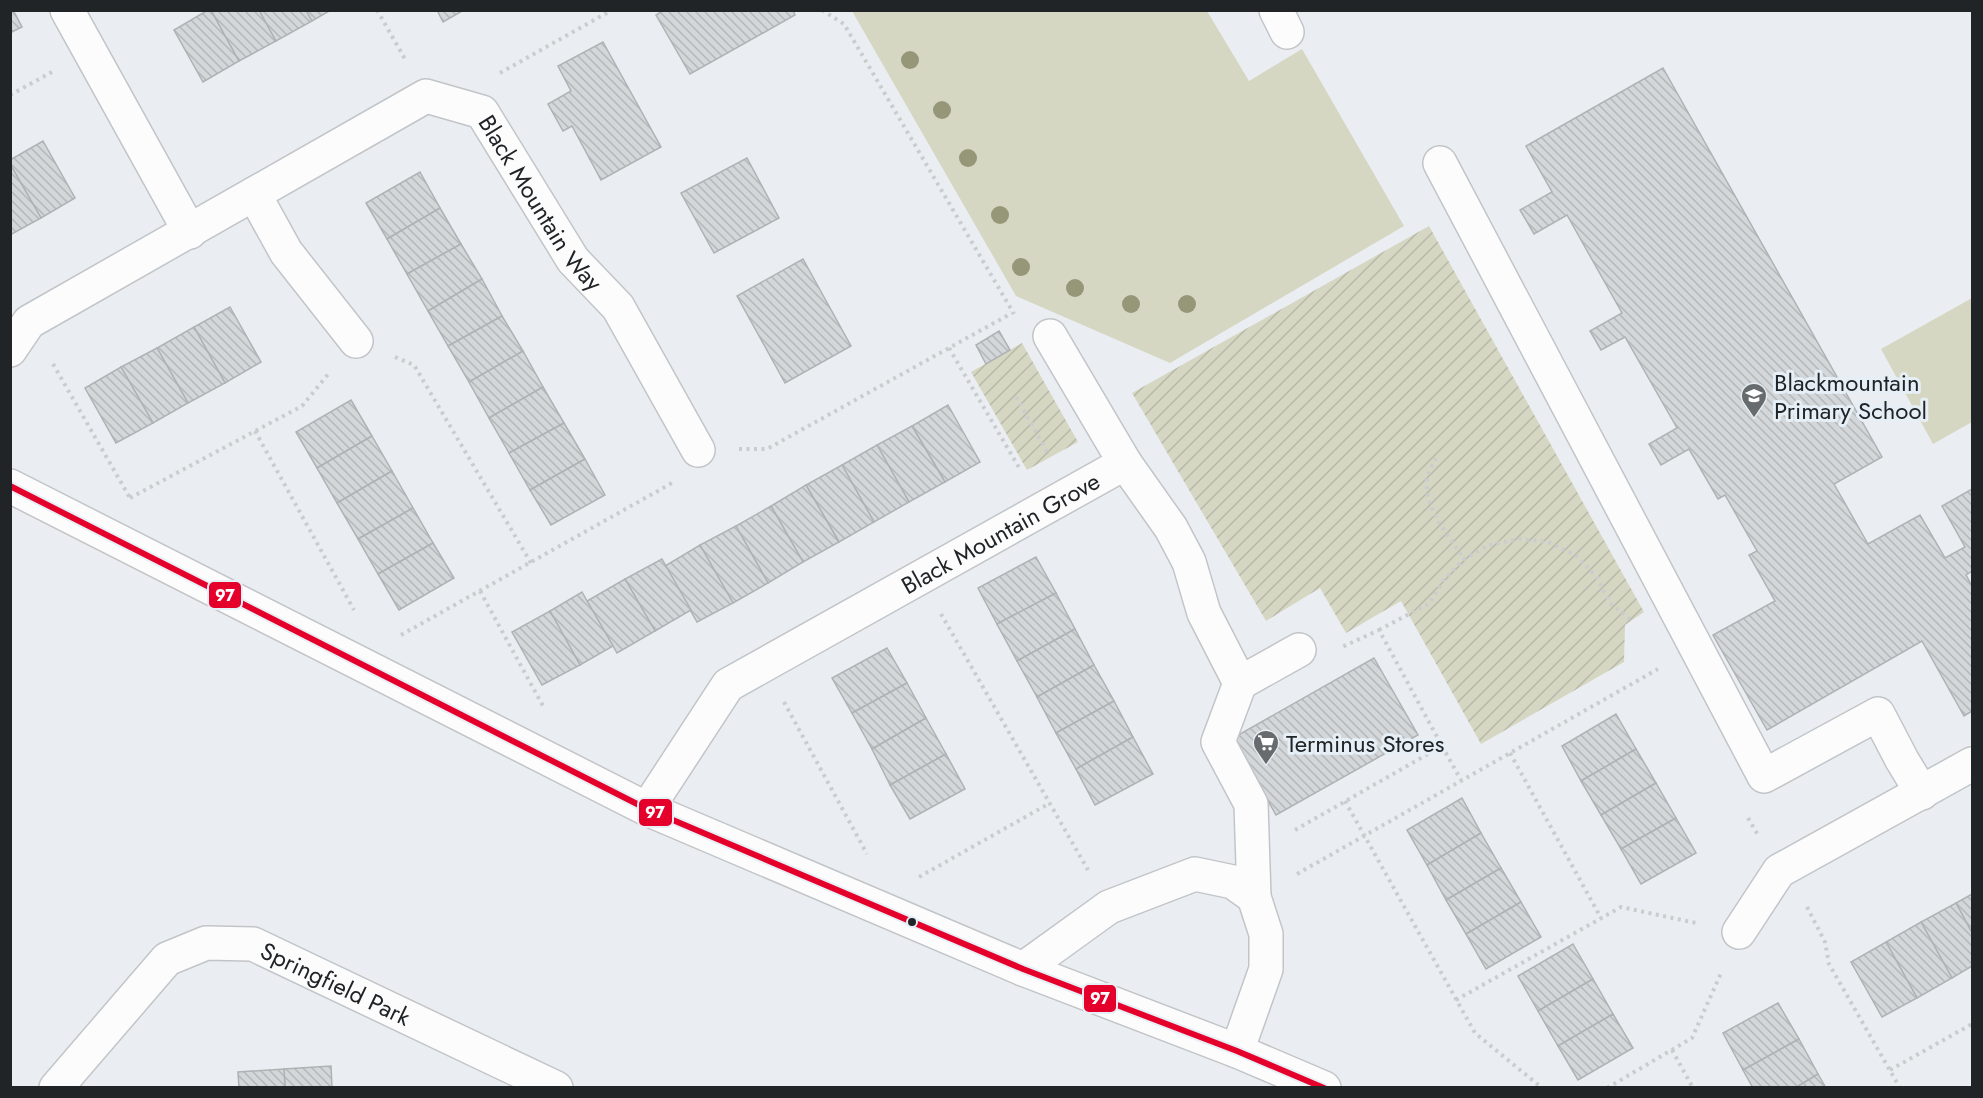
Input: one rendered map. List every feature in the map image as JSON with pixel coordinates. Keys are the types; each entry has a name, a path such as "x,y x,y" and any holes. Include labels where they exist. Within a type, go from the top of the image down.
{"street":[{"path":"67,10 190,232"},
{"path":"10,350 29,322 426,96"},
{"name":"Black Mountain Way","path":"426,96 482,111 573,260 618,307 699,450"},
{"path":"1440,163 1764,776 1878,714 1922,793"},
{"path":"254,194 286,252 356,341"},
{"path":"1050,336 1125,464"},
{"name":"Black Mountain Grove","path":"647,809 728,685 1125,464 1171,528 1189,562 1204,613 1240,683"},
{"path":"10,486 647,809 1023,969 1237,1051 1323,1088"},
{"path":"1237,1051 1266,969 1266,934 1254,897 1251,804 1218,742 1240,683 1299,650"},
{"path":"1739,932 1779,871 1972,764"},
{"path":"1023,969 1110,907 1195,874 1233,882 1254,897"},
{"name":"Springfield Park","path":"56,1088 167,960 206,943 253,944 556,1088"}],"path":[{"path":"377,10 426,96"},
{"path":"482,111 497,75 612,10"},
{"path":"355,660 670,486 699,450 767,449 1012,313 844,24 822,10"},
{"path":"29,322 130,498"},
{"path":"84,523 302,406 356,341 414,365 531,563"},
{"path":"949,348 1043,508"},
{"path":"1016,397 1072,492"},
{"path":"255,431 365,632 355,660"},
{"path":"1436,458 1427,477 1426,495 1436,516 1464,559"},
{"path":"1299,650 1336,650 1379,630 1430,603 1443,581 1464,559 1489,545 1519,539 1548,542 1575,555 1596,576 1610,603 1634,622"},
{"path":"920,577 1110,907"},
{"path":"480,591 547,714"},
{"path":"1379,630 1461,780"},
{"path":"764,665 872,862 875,906"},
{"path":"1254,897 1662,667"},
{"path":"1291,838 1297,828 1442,746"},
{"path":"1510,753 1601,918"},
{"path":"1345,801 1475,1033 1542,1088"},
{"path":"875,906 931,868 1050,803"},
{"path":"1743,808 1779,871 1800,893 1825,942 1829,964 1900,1088"},
{"path":"1456,1000 1620,907 1739,932 1692,1038 1607,1088"},
{"path":"1890,1070 1972,1024"},
{"path":"1672,1050 1693,1088"}],"green space":[{"path":"852,11 1207,11 1249,81 1302,49 1404,226 1170,363 1016,296"},
{"path":"1429,226 1644,612 1625,625 1624,662 1481,744 1401,601 1346,633 1320,588 1266,621 1132,393"},
{"path":"1972,298 1972,422 1933,444 1881,349"},
{"path":"1022,343 1078,442 1027,470 971,372"}],"building":[{"path":"10,10 13,10 22,27 10,33"},
{"path":"211,10 239,61 203,82 174,30"},
{"path":"211,10 259,10 276,41 239,61"},
{"path":"259,10 306,10 312,21 276,41"},
{"path":"306,10 331,10 312,21"},
{"path":"437,10 464,10 443,22"},
{"path":"664,10 793,10 795,15 690,74 656,15"},
{"path":"603,42 661,147 601,180 572,126 563,131 548,104 571,91 558,66"},
{"path":"1663,68 1882,457 1834,484 1868,544 1920,515 1945,558 1965,547 1942,506 1972,489 1972,571 1966,575 1972,586 1972,711 1964,716 1922,641 1767,730 1713,635 1775,601 1749,555 1757,551 1725,495 1718,499 1689,449 1661,465 1649,444 1677,428 1625,337 1601,350 1590,331 1622,313 1567,215 1534,234 1520,210 1552,192 1526,146"},
{"path":"43,141 75,198 41,218 10,164 10,160"},
{"path":"747,158 779,218 714,253 681,193"},
{"path":"10,164 41,218 10,235"},
{"path":"420,172 440,208 387,239 366,203"},
{"path":"440,208 461,244 407,274 387,239"},
{"path":"461,244 482,279 428,311 407,274"},
{"path":"803,259 851,346 785,383 737,296"},
{"path":"482,279 502,316 448,346 428,311"},
{"path":"230,307 261,362 225,383 194,327"},
{"path":"502,316 523,351 469,382 448,346"},
{"path":"194,327 225,383 188,403 157,348"},
{"path":"999,331 1010,350 986,364 976,345"},
{"path":"157,348 188,403 153,423 121,367"},
{"path":"523,351 543,387 489,418 469,382"},
{"path":"121,367 153,423 116,443 85,388"},
{"path":"543,387 564,423 509,453 489,418"},
{"path":"351,400 372,436 317,468 296,432"},
{"path":"948,405 980,462 945,482 912,426"},
{"path":"564,423 585,459 530,490 509,453"},
{"path":"912,426 945,482 909,502 877,445"},
{"path":"372,436 392,471 337,503 317,468"},
{"path":"877,445 909,502 874,522 842,465"},
{"path":"585,459 605,495 551,525 530,490"},
{"path":"842,465 874,522 839,542 806,485"},
{"path":"392,471 413,508 358,539 337,503"},
{"path":"806,485 839,542 803,562 771,506"},
{"path":"771,506 803,562 768,583 736,526"},
{"path":"413,508 433,543 378,574 358,539"},
{"path":"736,526 768,583 733,603 700,545"},
{"path":"433,543 454,578 399,610 378,574"},
{"path":"700,545 733,603 697,622 665,566"},
{"path":"1036,557 1056,593 997,624 978,588"},
{"path":"662,559 691,610 655,631 625,579"},
{"path":"625,579 655,631 617,653 587,601"},
{"path":"582,592 613,646 580,665 550,611"},
{"path":"1056,593 1075,629 1017,661 997,624"},
{"path":"550,611 580,665 542,685 512,632"},
{"path":"1075,629 1094,665 1037,697 1017,661"},
{"path":"887,648 907,683 852,713 832,678"},
{"path":"1374,658 1418,735 1276,815 1233,738"},
{"path":"1094,665 1114,701 1056,733 1037,697"},
{"path":"907,683 926,718 872,749 852,713"},
{"path":"1114,701 1133,737 1076,769 1056,733"},
{"path":"1616,714 1636,749 1581,781 1562,746"},
{"path":"926,718 946,754 890,785 872,749"},
{"path":"1133,737 1153,774 1095,805 1076,769"},
{"path":"1636,749 1656,783 1601,815 1581,781"},
{"path":"946,754 965,789 910,819 890,785"},
{"path":"1656,783 1676,818 1621,849 1601,815"},
{"path":"1462,798 1481,833 1427,865 1407,830"},
{"path":"1676,818 1696,853 1641,884 1621,849"},
{"path":"1481,833 1501,868 1446,900 1427,865"},
{"path":"1501,868 1521,902 1466,934 1446,900"},
{"path":"1972,894 1972,933 1956,903"},
{"path":"1521,902 1541,937 1486,969 1466,934"},
{"path":"1956,903 1972,933 1972,966 1952,978 1921,922"},
{"path":"1921,922 1952,978 1917,998 1886,942"},
{"path":"1886,942 1917,998 1882,1017 1851,962"},
{"path":"1573,944 1593,979 1538,1011 1518,976"},
{"path":"1593,979 1613,1014 1558,1046 1538,1011"},
{"path":"1778,1003 1799,1039 1743,1070 1723,1033"},
{"path":"1613,1014 1633,1048 1578,1080 1558,1046"},
{"path":"1799,1039 1818,1074 1795,1088 1753,1088 1743,1070"},
{"path":"331,1066 332,1088 285,1088 284,1069"},
{"path":"284,1069 285,1088 239,1088 238,1072"},
{"path":"1818,1074 1826,1088 1795,1088"}],"transit line":[{"name":"97","path":"10,486 647,809 1023,969 1237,1051 1324,1088"}],"place":[{"name":"Blackmountain Primary School","path":"1754,419"},
{"name":"Terminus Stores","path":"1266,766"}]}
